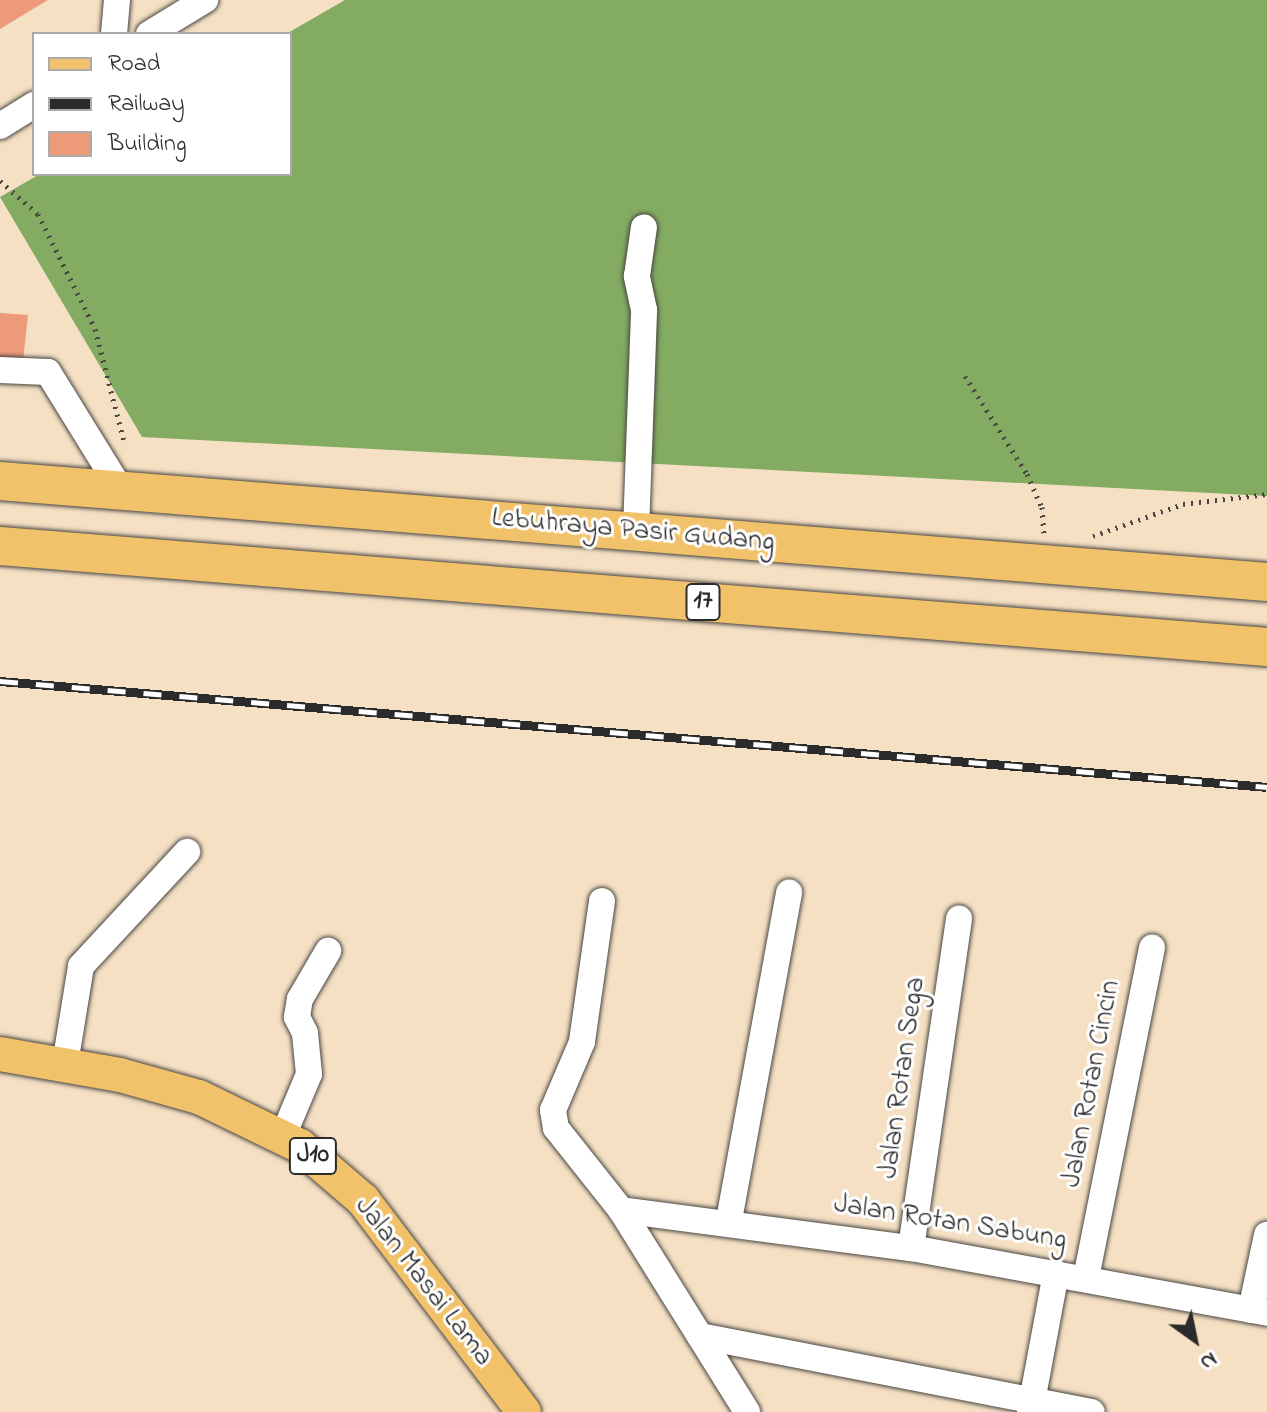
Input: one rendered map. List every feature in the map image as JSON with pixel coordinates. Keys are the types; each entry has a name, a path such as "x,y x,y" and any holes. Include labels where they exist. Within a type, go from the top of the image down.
{"highway":[{"name":"Lebuhraya Pasir Gudang","path":"0,481 1267,582"},
{"name":"17","path":"0,546 1267,647"}],"main road":[{"name":"Jalan Masai Lama","path":"0,1054 65,1064 199,1097 283,1136 363,1200 524,1412"}],"street":[{"path":"114,32 117,0"},
{"path":"152,32 205,0"},
{"path":"0,126 32,106"},
{"path":"636,531 644,310 637,276 644,227"},
{"path":"0,370 48,372 128,491"},
{"path":"65,1064 81,966 187,852"},
{"path":"729,1220 789,892"},
{"path":"602,901 582,1042 553,1110 556,1128 621,1210 747,1412"},
{"name":"Jalan Rotan Sega","path":"911,1248 959,918"},
{"name":"Jalan Rotan Cincin","path":"1086,1278 1152,948"},
{"path":"283,1136 309,1074 305,1033 297,1017 300,999 328,951"},
{"name":"Jalan Rotan Sabung","path":"621,1210 729,1220 911,1248 1259,1311"},
{"path":"1259,1311 1267,1235"},
{"path":"1032,1405 1056,1273"},
{"path":"700,1336 1032,1405 1092,1412"}],"path":[{"path":"0,181 38,214 95,329 128,491"},
{"path":"965,376 1002,429 1042,507 1046,564 1110,527 1145,514 1213,497 1267,494"}],"green space":[{"path":"345,0 1267,0 1267,496 142,437 0,197 37,176 292,176 292,32 289,32"}],"building":[{"path":"0,0 48,0 0,29"},
{"path":"0,313 28,315 23,361 0,360"}],"railway":[{"path":"0,681 1267,787"}]}
